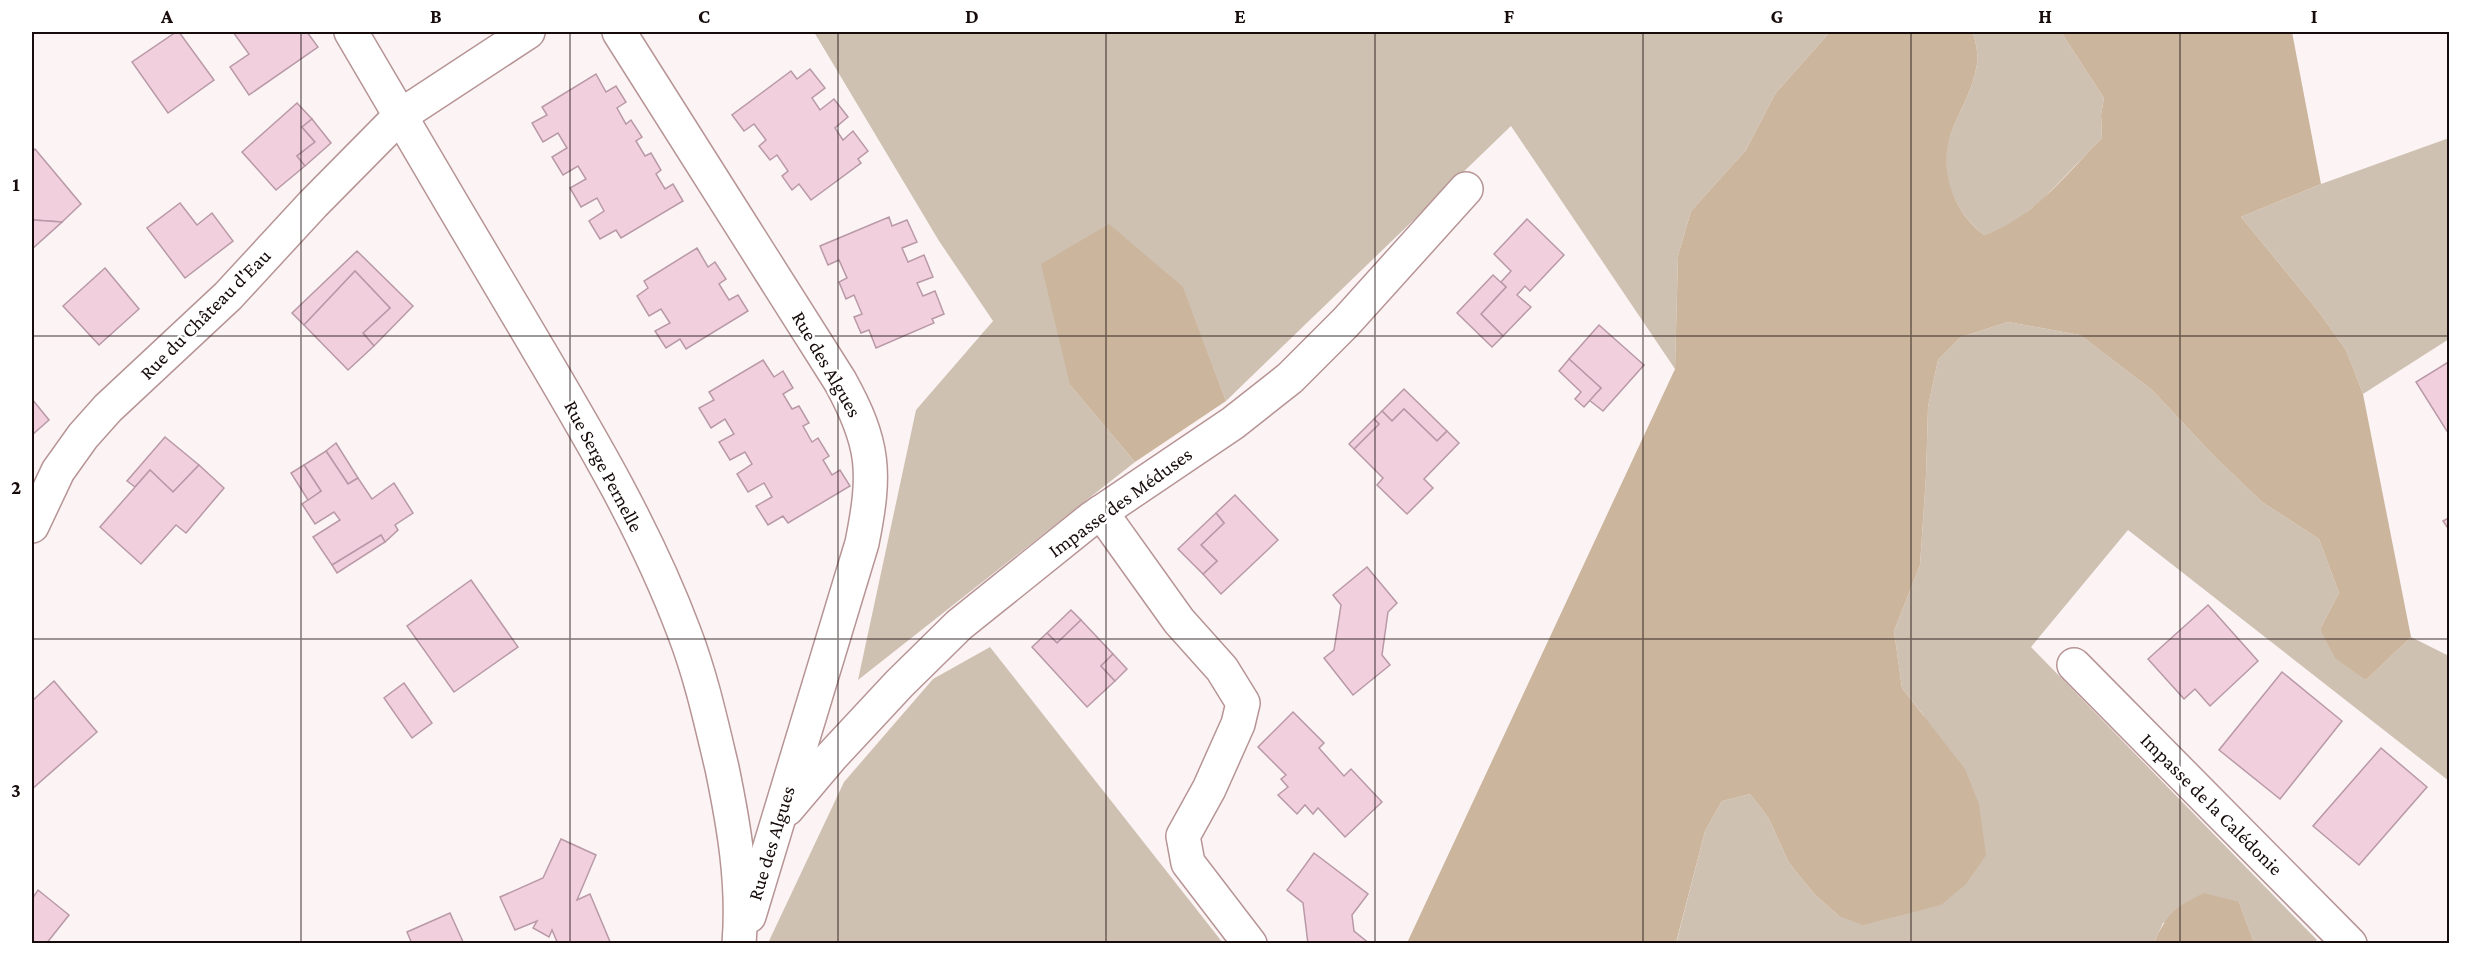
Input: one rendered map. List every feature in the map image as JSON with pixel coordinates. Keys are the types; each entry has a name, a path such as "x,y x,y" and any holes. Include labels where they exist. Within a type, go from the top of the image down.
{"street":[{"name":"Rue Serge Pernelle","path":"351,32 588,433 634,519 668,591 707,701 730,805 742,909 740,944"},
{"name":"Rue du Château d'Eau","path":"32,526 58,471 83,436 108,408 228,296 400,116 528,32"},
{"name":"Rue des Algues","path":"619,32 840,381 858,413 867,441 871,473 869,507 862,543 740,944"},
{"name":"Impasse des Méduses","path":"778,820 846,741 959,625 1101,512 1233,423 1290,378 1346,322 1466,189"},
{"path":"1101,512 1179,621 1222,669 1243,704 1238,724 1209,789 1183,836 1188,863 1250,944"},
{"name":"Impasse de la Calédonie","path":"2074,665 2350,944"}],"shaded area":[{"path":"814,32 1830,32 1775,94 1746,150 1691,211 1678,256 1675,369 1511,126 1226,401 1183,288 1070,385 1135,462 858,680 916,410 993,321 939,241"},
{"path":"1830,32 1973,32 1977,64 1970,89 1948,143 1947,173 1950,187 1963,214 1984,235 2002,227 2034,206 2102,138 2101,115 2104,98 2061,32 2292,32 2321,184 2241,217 2319,312 2346,350 2363,394 2411,637 2366,680 2335,658 2320,629 2339,593 2319,539 2262,502 2215,457 2152,390 2080,335 2008,322 1961,337 1938,360 1928,407 1920,565 1894,631 1902,688 1965,769 1979,804 1986,855 1966,884 1941,905 1863,925 1839,916 1815,895 1789,863 1768,817 1750,794 1722,801 1705,831 1676,943 1407,943 1675,369 1678,256 1691,211 1746,150 1775,94"},
{"path":"1973,32 2061,32 2104,98 2101,115 2102,138 2042,200 2008,227 1984,235 1963,213 1956,201 1950,187 1946,158 1948,143 1970,89 1977,64"},
{"path":"2449,138 2449,339 2363,394 2346,350 2319,312 2241,217 2321,184"},
{"path":"1109,224 1183,287 1226,401 1135,462 1070,385 1041,264"},
{"path":"2008,322 2080,335 2152,390 2215,457 2262,502 2319,539 2339,593 2320,629 2366,680 2411,637 2449,656 2449,781 2128,530 2031,647 2317,940 2314,943 2254,943 2239,902 2163,923 2154,943 1676,944 1705,831 1722,801 1750,794 1768,817 1789,863 1815,895 1839,916 1924,716 1902,688 1894,631 1920,565 1928,407 1938,360 1961,337"},
{"path":"990,647 1223,943 768,943 844,782 933,679"},
{"path":"2204,893 2239,902 2254,943 2154,943 2163,924 2173,912"}],"building":[{"path":"179,32 214,80 168,113 132,62"},
{"path":"233,32 307,32 318,47 249,95 230,67 249,54"},
{"path":"810,69 825,88 812,98 820,110 834,99 848,117 835,128 843,140 853,131 868,151 858,159 861,163 811,200 799,184 792,190 782,176 788,171 777,155 770,160 759,146 766,140 754,124 744,131 732,115 791,71 797,79"},
{"path":"596,74 606,92 616,86 626,102 617,108 626,124 631,120 642,137 636,141 645,156 651,153 661,170 656,174 665,189 673,184 683,201 621,238 616,230 600,239 589,221 604,211 597,198 581,207 570,188 586,179 578,166 563,175 552,157 567,148 558,133 543,142 532,123 547,115 542,107"},
{"path":"297,103 312,119 302,127 315,142 297,156 305,166 276,190 242,152"},
{"path":"312,119 331,143 305,166 297,156 315,142 302,127"},
{"path":"35,149 81,204 62,222 34,220 32,217 32,152"},
{"path":"180,203 197,225 212,213 233,241 185,278 147,228"},
{"path":"32,217 34,220 62,222 32,249"},
{"path":"889,217 892,226 907,220 917,242 902,248 908,262 924,255 933,277 917,283 923,296 935,291 944,314 932,319 934,323 876,348 869,330 861,333 854,317 862,314 854,295 846,299 839,282 847,278 839,260 828,265 820,246"},
{"path":"1527,219 1564,255 1530,291 1525,286 1517,295 1531,307 1503,336 1481,314 1506,287 1501,282 1511,271 1494,254"},
{"path":"697,248 708,267 715,262 726,279 719,284 729,300 738,295 748,311 686,349 680,339 666,348 655,331 670,323 661,309 649,316 637,296 648,288 644,281"},
{"path":"357,251 413,306 374,346 363,333 390,308 355,271 304,325 292,313"},
{"path":"105,268 139,309 99,345 63,306"},
{"path":"355,271 390,308 363,333 374,346 348,370 304,325"},
{"path":"1493,275 1506,287 1481,314 1503,336 1492,347 1457,313"},
{"path":"1599,325 1644,365 1603,411 1589,400 1601,388 1569,359"},
{"path":"1569,359 1601,388 1584,407 1575,399 1581,392 1559,371"},
{"path":"763,360 774,377 783,371 793,388 783,394 792,409 799,406 809,423 803,426 812,442 818,438 829,456 823,460 832,475 840,470 850,486 788,523 783,516 768,525 756,506 772,497 764,483 748,492 737,474 752,464 745,452 730,460 719,442 734,434 725,419 711,428 699,408 714,400 709,392"},
{"path":"2450,361 2450,436 2416,382"},
{"path":"1404,389 1447,431 1437,441 1404,409 1392,421 1382,411"},
{"path":"32,399 49,420 32,435"},
{"path":"1404,409 1437,441 1447,431 1459,443 1424,479 1433,488 1407,514 1377,485 1383,478 1354,449 1379,424 1374,419 1382,411 1392,421"},
{"path":"1374,419 1379,424 1354,449 1349,444"},
{"path":"165,437 199,465 173,492 150,470 135,487 127,481"},
{"path":"336,443 358,478 348,484 326,451"},
{"path":"326,451 348,484 358,478 372,499 394,483 413,513 395,525 398,530 385,542 381,535 332,565 313,537 340,520 334,512 315,524 302,504 321,491 304,465"},
{"path":"199,465 224,488 186,533 176,525 141,564 100,527 150,470 173,492"},
{"path":"304,465 321,491 308,500 291,473"},
{"path":"1235,495 1278,540 1221,594 1203,574 1217,561 1201,545 1224,523 1216,513"},
{"path":"1216,513 1224,523 1201,545 1217,561 1203,574 1178,549"},
{"path":"2450,517 2450,531 2443,521"},
{"path":"381,535 385,542 337,573 332,565"},
{"path":"1367,567 1397,603 1388,612 1382,655 1390,665 1353,695 1324,658 1334,650 1341,605 1333,595"},
{"path":"471,580 518,647 454,692 407,626"},
{"path":"2208,605 2258,661 2210,706 2195,689 2184,699 2148,659"},
{"path":"1071,610 1081,620 1057,643 1047,633"},
{"path":"1081,620 1113,654 1101,666 1115,681 1087,707 1032,647 1047,633 1057,643"},
{"path":"1113,654 1127,669 1115,681 1101,666"},
{"path":"2282,672 2342,721 2280,799 2219,750"},
{"path":"54,681 97,732 32,789 32,701"},
{"path":"404,683 432,723 412,738 384,698"},
{"path":"1293,712 1324,743 1319,748 1344,776 1351,769 1382,802 1345,837 1318,808 1313,814 1305,805 1297,814 1278,795 1288,787 1281,779 1286,775 1258,747"},
{"path":"2381,748 2427,787 2359,865 2313,826"},
{"path":"561,839 596,855 577,900 590,894 611,944 558,944 552,930 549,937 533,928 537,921 515,930 500,897 543,878"},
{"path":"1314,853 1368,894 1352,915 1354,931 1370,944 1308,944 1303,903 1287,890"},
{"path":"38,890 69,915 46,944 32,944 32,899"},
{"path":"450,913 464,944 412,944 407,932"}]}
